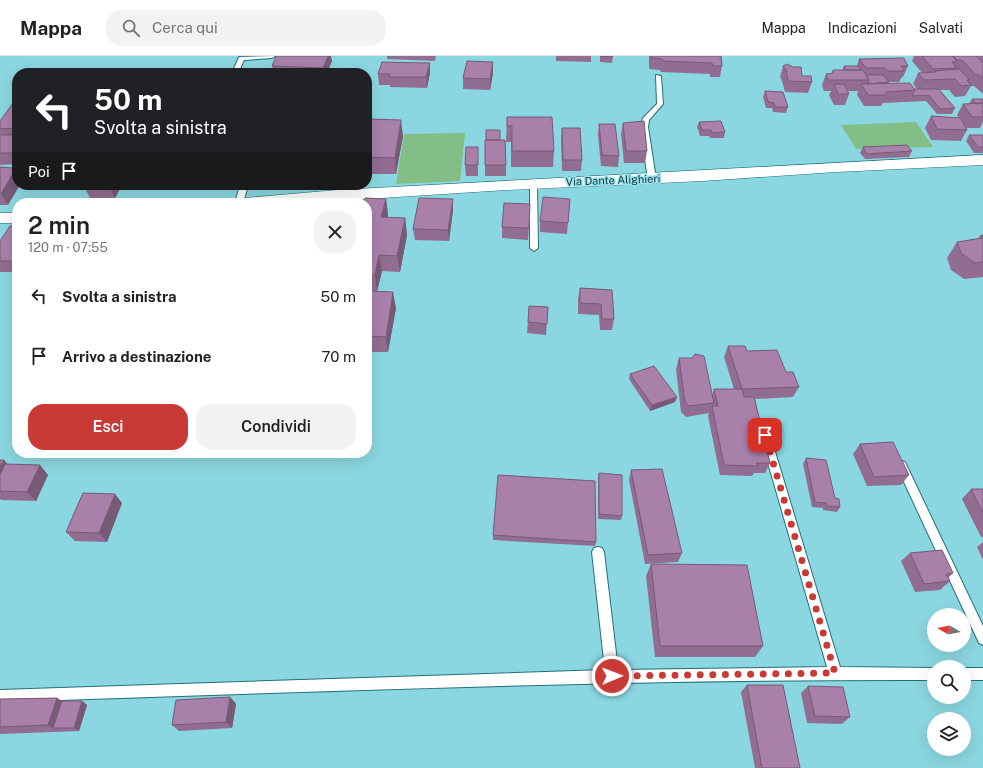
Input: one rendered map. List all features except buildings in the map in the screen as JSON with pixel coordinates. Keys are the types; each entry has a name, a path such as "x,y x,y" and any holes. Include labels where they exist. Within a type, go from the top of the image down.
{"street":[{"name":"Via Dante Alighieri","path":"302,198 983,160"},
{"path":"0,218 12,218"}],"lane":[{"path":"236,68 241,58 272,56"},
{"path":"652,179 644,127 646,120 654,113 660,104 658,76"},
{"path":"533,184 534,248"},
{"path":"765,435 835,673"},
{"path":"897,457 983,638"},
{"path":"598,552 612,676"},
{"path":"0,696 612,676 835,673 927,674"},
{"path":"971,674 983,674"}],"green space":[{"path":"916,122 933,147 856,149 841,125"},
{"path":"465,133 460,181 396,184 404,134"}],"route":[{"path":"612,676 835,673 765,435"}]}
